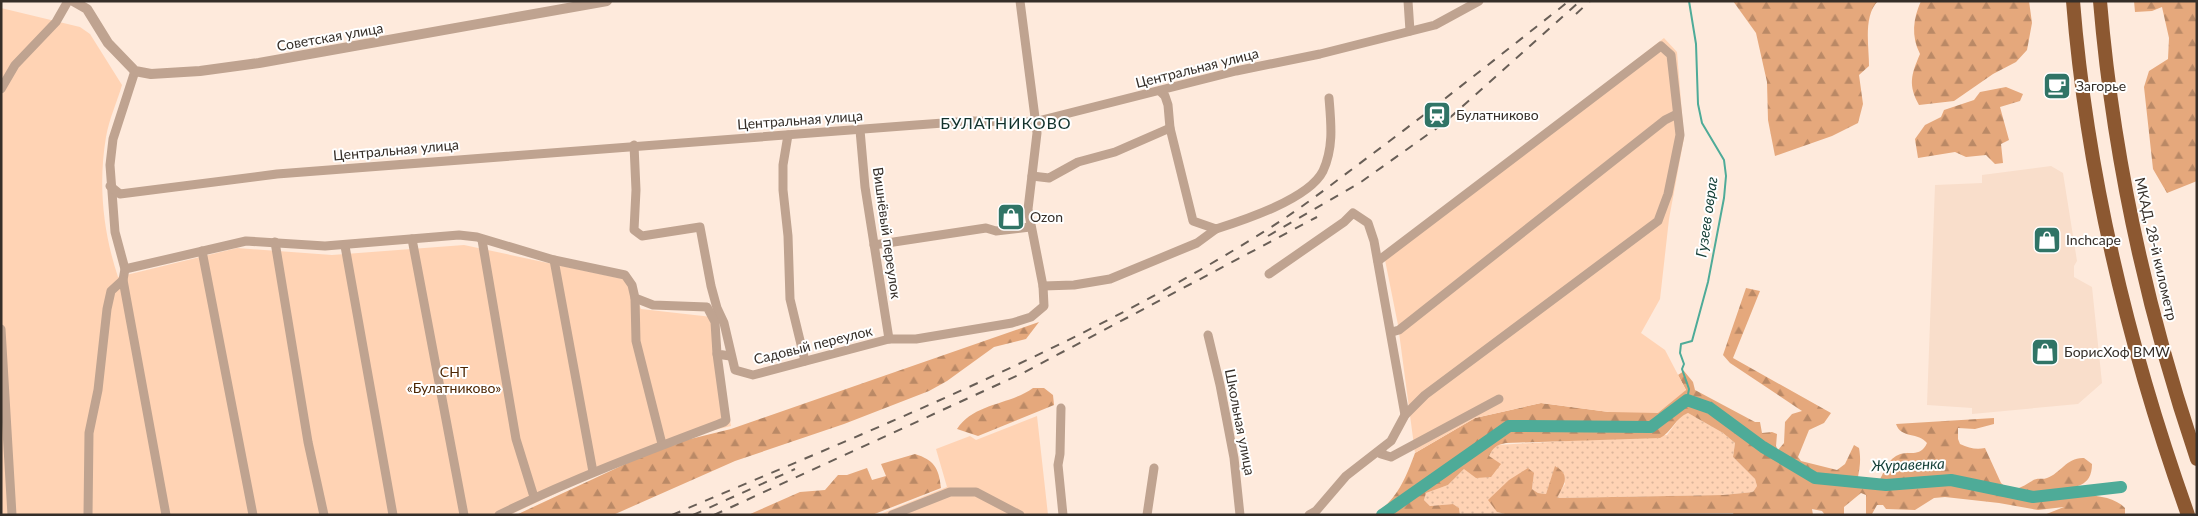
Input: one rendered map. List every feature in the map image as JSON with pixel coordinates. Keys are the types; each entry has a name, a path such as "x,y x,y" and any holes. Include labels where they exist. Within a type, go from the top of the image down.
{"highway":[{"path":"2073,1 2080,77 2094,166 2121,296 2168,458 2188,515"},
{"name":"МКАД, 28-й километр","path":"2100,1 2107,74 2120,161 2137,247 2158,332 2197,459"}],"street":[{"path":"1,89 15,66 56,22 68,1"},
{"path":"73,1 87,9 108,43 135,71 113,139 110,186 115,232 125,269 123,280 166,515"},
{"name":"Советская улица","path":"135,71 151,74 192,72 259,63 607,1"},
{"path":"1020,1 1034,122 1037,133 1028,208 1030,227 1035,238 1043,286 1074,285 1110,279 1197,243 1216,229 1254,216 1282,203 1313,184 1322,171 1330,145 1329,98"},
{"path":"1408,1 1410,31"},
{"name":"Центральная улица","path":"110,186 120,194 277,174 634,145 971,122 1034,122 1236,71 1320,54 1435,25 1479,1"},
{"path":"1308,515 1316,511 1346,476 1382,450 1391,441 1405,415 1425,395 1658,220 1668,194 1680,135 1671,55 1661,46 1378,262"},
{"path":"1160,91 1165,96 1168,104 1170,128 1193,221 1216,229"},
{"path":"1392,332 1399,330 1665,120 1677,114"},
{"path":"1032,176 1049,178 1078,162 1115,152 1170,128"},
{"name":"Вишнёвый переулок","path":"860,130 865,188 889,339"},
{"path":"788,135 783,165 783,190 788,236 790,300 805,361"},
{"name":"Садовый переулок","path":"634,145 636,190 634,230 642,236 700,227 704,256 717,308 724,323 734,370 753,375 889,339 916,339 1012,323 1031,317 1044,306 1043,286"},
{"path":"1269,274 1344,222 1353,213 1368,223 1392,332 1405,415"},
{"path":"874,245 986,228 996,231 1030,227"},
{"path":"125,269 246,241 304,246 345,246 459,235 477,237 554,260 625,275 632,285 635,298 636,341 662,444"},
{"path":"412,239 464,515"},
{"path":"482,240 516,439 534,498"},
{"path":"275,242 308,442 324,515"},
{"path":"345,246 393,515"},
{"path":"202,251 253,515"},
{"path":"554,260 593,472"},
{"path":"88,515 88,433 98,390 107,309 111,291 123,280"},
{"path":"499,515 593,472 726,420 717,354 715,322 707,307 653,305 635,298"},
{"path":"1,329 12,515"},
{"name":"Школьная улица","path":"1208,335 1234,458 1240,515"},
{"path":"717,354 730,356"},
{"path":"1382,450 1381,454 1391,458 1500,399"},
{"path":"1061,408 1058,465 1063,515"},
{"path":"1147,515 1154,468"},
{"path":"892,515 950,492 976,492 1020,515"}],"shaded area":[{"path":"2051,166 2063,173 2077,261 2074,266 2074,277 2092,287 2102,383 2078,404 1972,414 1972,408 1927,405 1935,185 1982,183 1982,175"}],"green space":[{"path":"1733,1 1878,1 1870,15 1869,66 1859,75 1863,104 1858,123 1832,136 1775,156 1768,120 1767,82 1756,33"},
{"path":"1921,1 2029,1 2032,23 2027,50 2016,62 1993,74 1954,101 1919,105 1913,92 1912,80 1914,68 1920,54 1915,41 1914,28 1916,14"},
{"path":"2134,1 2197,1 2197,181 2167,193 2153,169 2144,87 2149,71 2168,59 2169,38 2162,7 2152,11 2135,12"},
{"name":"СНТ «Булатниково»","path":"1,8 80,27 90,34 122,85 107,130 102,172 103,208 109,243 118,277 237,248 332,255 464,245 628,280 641,309 712,317 731,426 665,442 510,515 1,515"},
{"path":"1664,38 1677,52 1684,138 1669,219 1660,299 1641,333 1665,350 1686,390 1658,413 1609,412 1541,403 1475,418 1415,453 1398,325 1384,255"},
{"path":"2006,87 2023,94 2020,101 2000,107 2009,140 2001,144 2003,163 1995,164 1986,155 1966,157 1955,152 1918,158 1915,139 1925,125 1941,117 1944,110 1974,100 1980,92"},
{"path":"1746,288 1760,291 1733,358 1831,413 1824,423 1809,430 1798,457 1801,461 1837,470 1845,464 1854,445 1859,448 1860,452 1858,477 1865,483 1876,486 1892,459 1900,454 1921,451 1927,443 1924,440 1902,432 1896,424 1994,418 1994,424 1975,429 1958,428 1958,439 1960,444 1966,447 1985,448 2001,483 2005,486 2016,489 2036,479 2052,476 2073,460 2084,458 2092,464 2089,478 2081,485 2058,492 2057,498 2093,496 2111,499 2125,508 2125,515 2044,515 2064,507 2038,510 1999,503 1945,497 1934,498 1915,510 1886,509 1883,505 1877,505 1872,514 1866,515 1866,495 1861,493 1844,507 1844,515 1825,515 1822,511 1812,509 1813,515 1734,515 1733,513 1509,515 1497,512 1488,500 1509,480 1528,468 1534,473 1532,489 1538,493 1546,494 1555,466 1560,469 1565,477 1557,498 1723,495 1753,492 1757,486 1755,479 1733,457 1735,443 1723,433 1688,413 1680,418 1660,438 1506,443 1494,448 1489,456 1501,464 1491,477 1476,478 1464,469 1448,485 1426,493 1424,500 1430,506 1453,504 1459,508 1460,515 1375,515 1395,495 1408,472 1415,453 1475,418 1541,403 1609,412 1686,390 1678,375 1684,371 1693,382 1695,390 1755,422 1760,422 1762,433 1772,432 1777,434 1776,446 1778,450 1784,443 1785,422 1792,414 1802,411 1730,363 1723,355"},
{"path":"1039,322 1026,339 994,347 947,381 929,391 844,424 735,461 613,515 516,515 666,445 731,429"},
{"path":"1033,388 1044,388 1053,395 1054,405 978,436 957,429 964,420 982,409 1024,394"},
{"path":"1688,413 1723,433 1735,443 1733,457 1755,479 1757,486 1753,492 1723,495 1556,498 1565,484 1556,466 1546,494 1538,493 1532,489 1534,473 1497,512 1509,515 1460,515 1459,508 1453,504 1430,506 1424,500 1426,493 1448,485 1464,469 1488,456 1492,449 1498,445 1667,435 1681,416"},
{"path":"1037,416 1048,515 878,515 947,487 936,449 970,436 976,440"},
{"path":"915,454 931,462 939,475 941,488 872,515 748,515 800,492 825,490 838,475 847,475 867,468 872,480 886,476 881,464"}],"waterway":[{"name":"Гузеев овраг","path":"1687,400 1689,389 1682,369 1684,364 1680,353 1681,344 1692,341 1708,282 1724,198 1726,176 1724,160 1702,123 1698,104 1696,44 1689,1"},
{"name":"Журавенка","path":"1382,515 1509,426 1651,427 1687,400 1710,408 1763,447 1815,478 1886,485 1951,480 2033,497 2121,487"}],"railway":[{"path":"672,515 974,385 1122,313 1194,273 1265,231 1319,194 1569,1"},
{"path":"1268,236 1361,182 1444,123 1580,1"},
{"path":"1576,14 1590,1"},
{"path":"714,515 1023,373 1317,217"},
{"path":"693,515 795,469"}],"place":[{"name":"Загорье","path":"2057,86"},
{"name":"Булатниково","path":"1437,115"},
{"name":"Ozon","path":"1011,217"},
{"name":"Inchcape","path":"2047,240"},
{"name":"БорисХоф BMW","path":"2045,352"}],"district":[{"name":"БУЛАТНИКОВО","path":"1006,123"}]}
